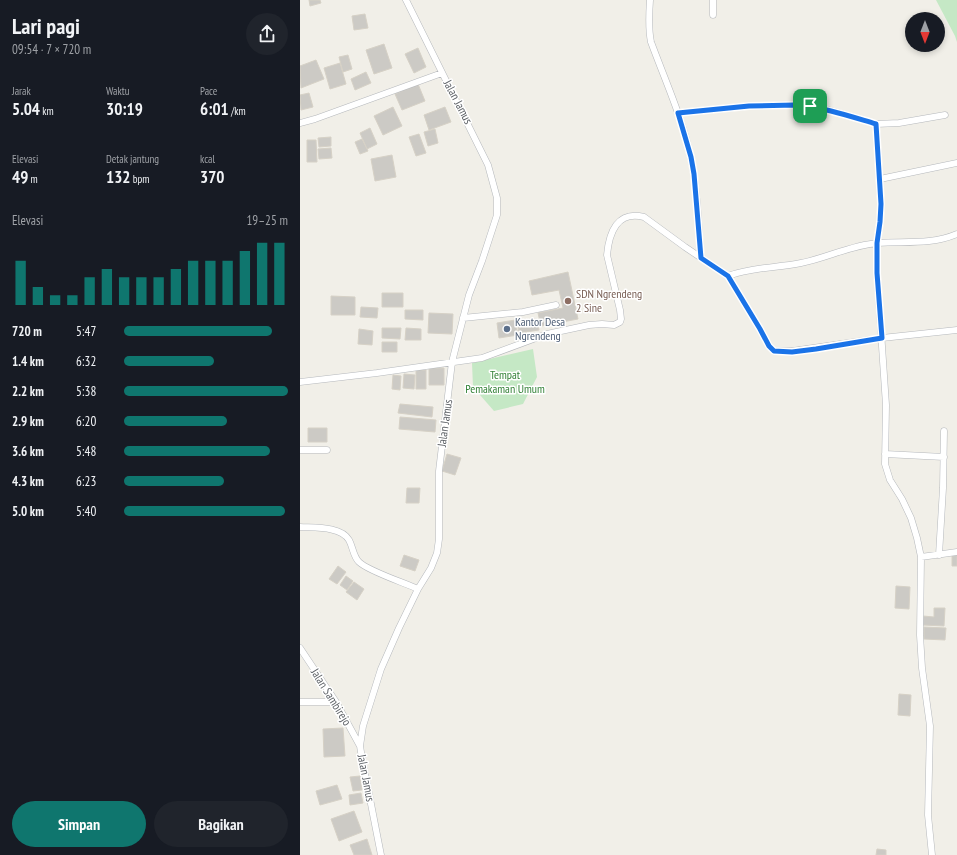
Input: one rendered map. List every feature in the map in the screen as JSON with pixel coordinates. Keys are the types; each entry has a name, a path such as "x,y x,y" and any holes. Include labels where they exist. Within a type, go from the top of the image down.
{"street":[{"path":"650,0 648,18 651,42 678,113 691,157 694,174 701,258"},
{"path":"713,0 713,15"},
{"name":"Jalan Jamus","path":"381,855 360,746 363,726 381,669 399,628 418,589 431,568 437,553 440,539 438,471 452,362 463,318 497,215 497,198 488,165 408,1"},
{"path":"300,123 442,73"},
{"path":"678,113 749,106 795,105 829,110 876,124 900,123 945,115"},
{"path":"876,124 880,179 880,222 877,243 877,273 886,405 885,454 887,472 911,518 921,557 920,635 922,668 930,726 928,815 932,855"},
{"path":"880,179 957,163"},
{"path":"300,382 482,358 547,334 596,324 614,325 620,322 621,319 607,255 608,246 611,234 617,224 629,216 637,215 644,217 728,276 769,346 774,351 792,352 882,338 957,330"},
{"path":"728,276 752,269 802,263 877,243 930,242 948,238 957,234"},
{"path":"463,318 523,312 556,305"},
{"path":"939,555 944,431"},
{"path":"300,450 327,450"},
{"path":"885,454 944,457"},
{"path":"300,527 326,529 345,534 359,562 366,567 418,589"},
{"path":"921,557 957,552"},
{"name":"Jalan Sambirejo","path":"300,648 336,702 360,746"},
{"path":"300,702 336,702"}],"green space":[{"path":"936,0 957,0 957,42 945,17 945,12 942,12"},
{"name":"Tempat Pemakaman Umum","path":"533,349 537,377 523,404 494,411 473,387 472,363"}],"building":[{"path":"309,0 320,0 321,3 310,6"},
{"path":"365,14 368,28 354,30 352,16"},
{"path":"384,44 392,68 374,74 366,50"},
{"path":"418,48 426,67 414,73 405,54"},
{"path":"348,55 352,69 343,72 339,57"},
{"path":"316,60 324,79 301,88 300,66"},
{"path":"340,63 346,84 330,89 324,68"},
{"path":"366,72 371,83 355,90 351,79"},
{"path":"418,84 425,101 402,110 395,94"},
{"path":"309,93 313,107 301,110 300,95"},
{"path":"393,107 402,126 383,135 374,116"},
{"path":"445,107 451,122 429,130 424,115"},
{"path":"370,128 377,144 367,149 360,133"},
{"path":"435,129 438,143 428,146 424,132"},
{"path":"419,134 426,153 416,156 409,137"},
{"path":"331,137 331,146 319,147 318,138"},
{"path":"362,139 368,151 360,154 355,142"},
{"path":"307,140 316,140 317,162 307,162"},
{"path":"331,148 332,158 319,159 318,149"},
{"path":"392,155 396,177 375,181 371,159"},
{"name":"SDN Ngrendeng 2 Sine","path":"568,272 578,319 541,326 538,313 563,308 559,290 532,295 529,281"},
{"path":"382,293 403,293 403,307 382,307"},
{"path":"331,296 355,297 355,315 331,315"},
{"path":"361,307 378,308 377,318 360,317"},
{"path":"405,310 423,310 423,320 405,319"},
{"path":"429,313 453,314 452,334 428,333"},
{"path":"537,319 539,330 519,333 517,321"},
{"name":"Kantor Desa Ngrendeng","path":"515,320 518,335 499,338 497,323"},
{"path":"382,328 401,328 400,339 382,338"},
{"path":"406,328 421,329 421,340 405,340"},
{"path":"359,329 373,331 372,345 358,344"},
{"path":"382,342 397,342 397,352 382,352"},
{"path":"429,368 444,368 444,385 429,385"},
{"path":"416,370 426,370 426,389 416,389"},
{"path":"404,374 415,375 414,389 403,388"},
{"path":"393,375 401,376 400,390 392,389"},
{"path":"400,404 433,407 432,417 398,413"},
{"path":"400,417 436,420 435,432 399,429"},
{"path":"308,428 327,428 327,442 308,442"},
{"path":"447,454 461,458 455,475 442,471"},
{"path":"407,488 420,488 419,503 406,503"},
{"path":"404,555 419,560 415,571 400,566"},
{"path":"952,555 957,555 957,566 952,566"},
{"path":"338,566 346,572 337,584 329,579"},
{"path":"346,576 353,581 347,590 340,585"},
{"path":"354,582 364,589 357,600 346,592"},
{"path":"896,586 910,587 909,609 895,608"},
{"path":"934,608 945,608 944,626 922,625 923,616 934,617"},
{"path":"924,627 946,628 945,640 924,639"},
{"path":"899,694 911,695 910,716 898,715"},
{"path":"343,728 345,756 324,757 323,729"},
{"path":"360,776 362,790 353,791 350,777"},
{"path":"337,785 342,799 320,805 316,791"},
{"path":"361,793 363,803 350,805 349,795"},
{"path":"354,811 362,832 339,841 331,819"},
{"path":"367,839 372,855 354,855 350,845"},
{"path":"877,849 886,850 886,855 876,855"}],"place":[{"name":"SDN Ngrendeng 2 Sine","path":"568,301"},
{"name":"Kantor Desa Ngrendeng","path":"507,329"}],"route":[{"path":"749,106 810,106 876,124 881,204 877,243 877,273 882,338 816,349 780,352 774,351 769,346 728,276 701,258 694,174 691,157 678,113 749,106"}]}
